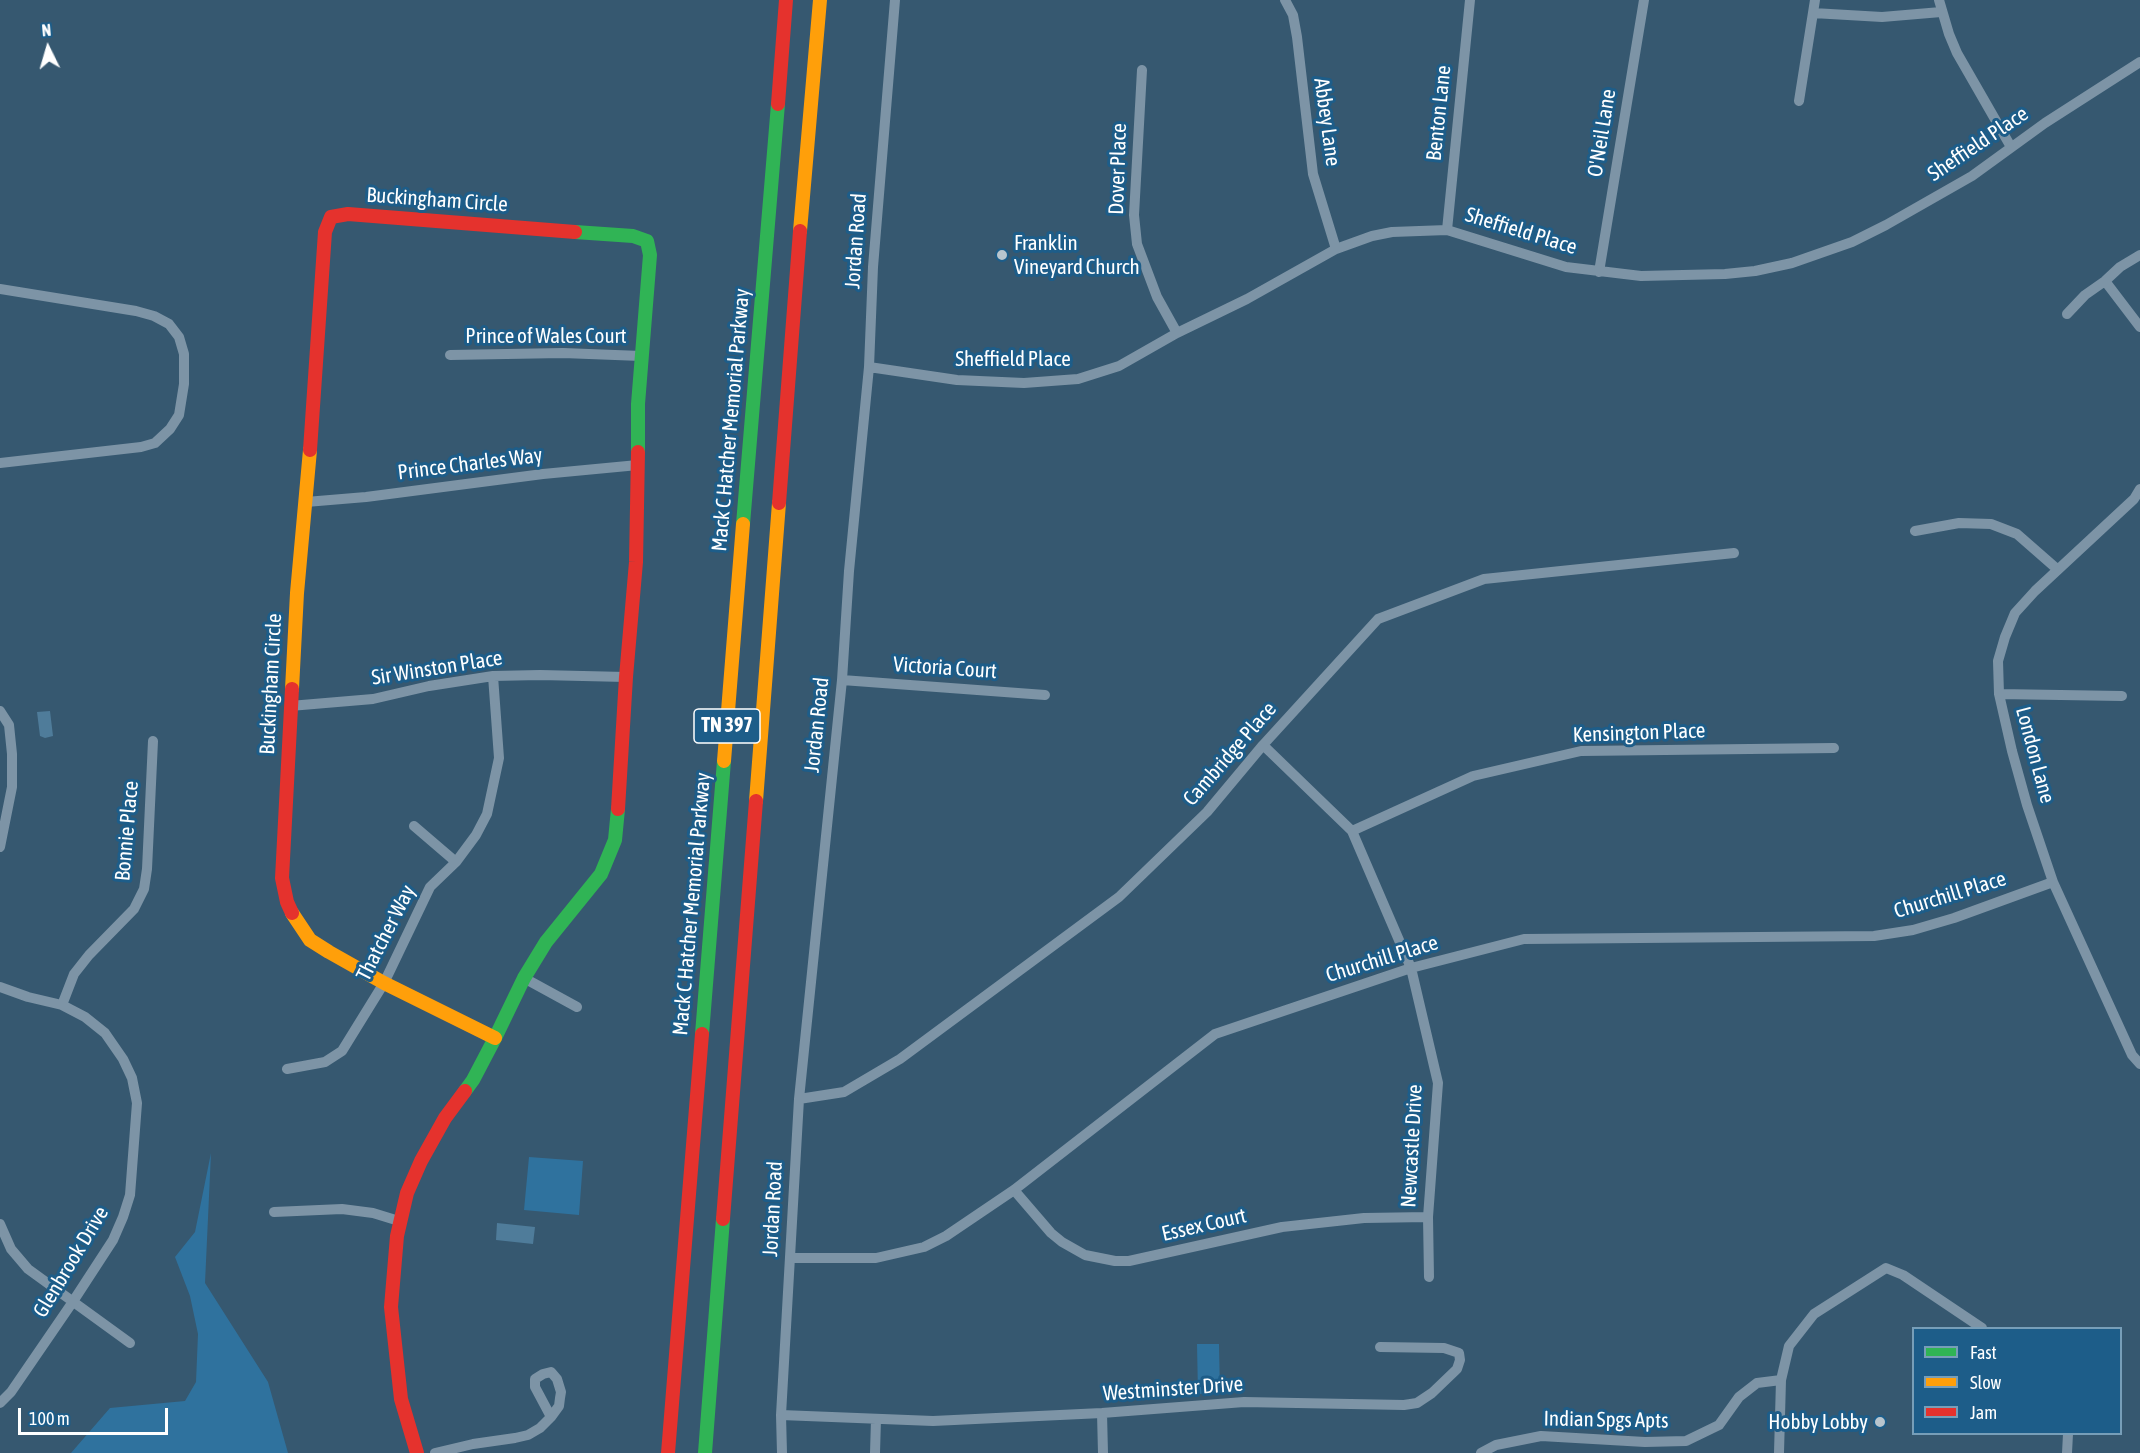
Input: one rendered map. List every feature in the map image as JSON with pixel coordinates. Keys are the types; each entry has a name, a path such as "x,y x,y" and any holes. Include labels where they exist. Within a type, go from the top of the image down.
{"main road":[{"name":"Mack C Hatcher Memorial Parkway","path":"668,1453 786,0"},
{"name":"TN 397","path":"705,1453 820,0"},
{"name":"Buckingham Circle","path":"417,1453 400,1399 392,1288 399,1221 407,1193 421,1161 445,1118 473,1080 546,942 601,874 615,840 636,562 638,404 650,255 647,241 633,236 348,214 331,217 325,232 306,502 297,593 282,878 287,902 295,920 310,940 384,983 495,1038"}],"street":[{"name":"Jordan Road","path":"782,1453 781,1415 799,1099 842,680 849,571 869,367 873,267 895,0"},
{"name":"Abbey Lane","path":"1285,0 1293,15 1297,37 1313,174 1336,249"},
{"name":"Benton Lane","path":"1447,230 1470,0"},
{"name":"O'Neil Lane","path":"1599,272 1644,0"},
{"path":"1799,100 1815,0"},
{"path":"1939,0 1941,12 1958,53 2011,147"},
{"path":"1813,13 1882,17 1941,12"},
{"name":"Sheffield Place","path":"869,367 957,380 1024,382 1078,379 1119,366 1336,249 1372,236 1392,232 1447,230 1566,267 1641,276 1697,276 1755,271 1792,263 1852,242 1972,176 2011,147 2140,62"},
{"name":"Dover Place","path":"1142,70 1134,215 1137,244 1157,297 1177,333"},
{"path":"2067,314 2085,295 2120,267 2140,255"},
{"path":"2105,281 2140,327"},
{"path":"0,289 136,311 154,316 169,324 179,337 184,354 184,384 179,415 170,429 155,442 141,447 0,463"},
{"name":"Prince of Wales Court","path":"450,355 563,353 641,356"},
{"name":"Prince Charles Way","path":"306,502 638,465"},
{"name":"London Lane","path":"2140,489 2134,499 2035,591 2012,620 1998,661 1999,694 2027,805 2053,882 2132,1055 2140,1064"},
{"path":"1915,531 1959,522 1991,524 2018,534 2057,569"},
{"name":"Cambridge Place","path":"799,1099 844,1092 900,1059 1119,897 1208,812 1263,745 1378,619 1484,579 1734,553"},
{"name":"Sir Winston Place","path":"290,706 373,699 429,686 493,676 626,677"},
{"name":"Thatcher Way","path":"287,1069 325,1062 342,1051 384,983 430,887 456,862 476,836 488,814 499,758 493,676"},
{"name":"Victoria Court","path":"842,680 1045,695"},
{"path":"1999,694 2122,696"},
{"path":"0,711 9,725 12,787 0,847"},
{"name":"Bonnie Place","path":"62,1005 74,974 89,955 134,909 144,889 153,741"},
{"name":"Newcastle Drive","path":"1263,745 1352,831 1411,968 1438,1083 1428,1217 1429,1277"},
{"name":"Kensington Place","path":"1352,831 1473,776 1581,751 1834,748"},
{"path":"414,826 456,862"},
{"name":"Churchill Place","path":"790,1258 876,1258 924,1247 946,1236 1014,1190 1215,1034 1411,968 1524,939 1874,936 1913,930 1954,918 2053,882"},
{"path":"525,978 577,1007"},
{"name":"Glenbrook Drive","path":"0,987 62,1005 85,1017 105,1033 123,1059 132,1078 137,1103 130,1195 113,1240 11,1392 0,1403"},
{"name":"Essex Court","path":"1014,1190 1038,1220 1062,1242 1085,1255 1115,1261 1129,1261 1282,1227 1364,1218 1428,1217"},
{"path":"274,1212 342,1209 373,1213 399,1221"},
{"path":"0,1224 11,1249 28,1269 129,1343"},
{"path":"1779,1453 1781,1380 1789,1346 1814,1314 1886,1269 1903,1275 1979,1327"},
{"name":"Westminster Drive","path":"781,1415 933,1421 1102,1413 1244,1402 1404,1405 1417,1403 1432,1393 1457,1369 1460,1360 1459,1353 1444,1348 1380,1347"},
{"name":"Indian Spgs Apts","path":"1481,1453 1496,1446 1541,1436 1644,1442 1686,1441 1719,1425 1739,1397 1757,1383 1781,1380"},
{"path":"1102,1413 1103,1453"},
{"path":"435,1453 528,1435 540,1428 551,1417"},
{"path":"875,1453 876,1419"},
{"path":"2067,1453 2068,1435"}],"shaded area":[{"path":"50,711 53,736 45,738 40,736 37,712"},
{"path":"211,1153 205,1283 268,1382 288,1453 71,1453 110,1408 185,1401 196,1382 198,1334 190,1296 175,1257 195,1232"},
{"path":"529,1157 583,1161 579,1215 524,1210"},
{"path":"497,1223 535,1227 533,1244 496,1240"},
{"path":"1197,1344 1219,1344 1220,1393 1198,1394"}],"traffic: fast":[{"path":"743,524 778,104"},
{"path":"575,232 633,236 647,241 650,255 638,404 638,452"},
{"path":"702,1034 724,761"},
{"path":"465,1091 495,1038 524,978 546,942 601,874 615,840 618,809"},
{"path":"705,1453 723,1219"}],"traffic: slow":[{"path":"800,231 820,0"},
{"path":"292,689 297,593 310,450"},
{"path":"756,801 779,503"},
{"path":"724,761 743,524"},
{"path":"292,913 310,940 329,952 384,983 495,1038"}],"traffic: jam":[{"path":"778,104 786,0"},
{"path":"310,450 325,232 331,217 348,214 575,232"},
{"path":"779,503 800,231"},
{"path":"618,809 636,562 638,452"},
{"path":"292,689 282,878 292,913"},
{"path":"723,1219 756,801"},
{"path":"668,1453 702,1034"},
{"path":"417,1453 401,1399 391,1307 397,1236 407,1193 421,1161 445,1118 465,1091"}],"place":[{"name":"Franklin Vineyard Church","path":"1002,255"},
{"name":"Hobby Lobby","path":"1880,1422"}]}
